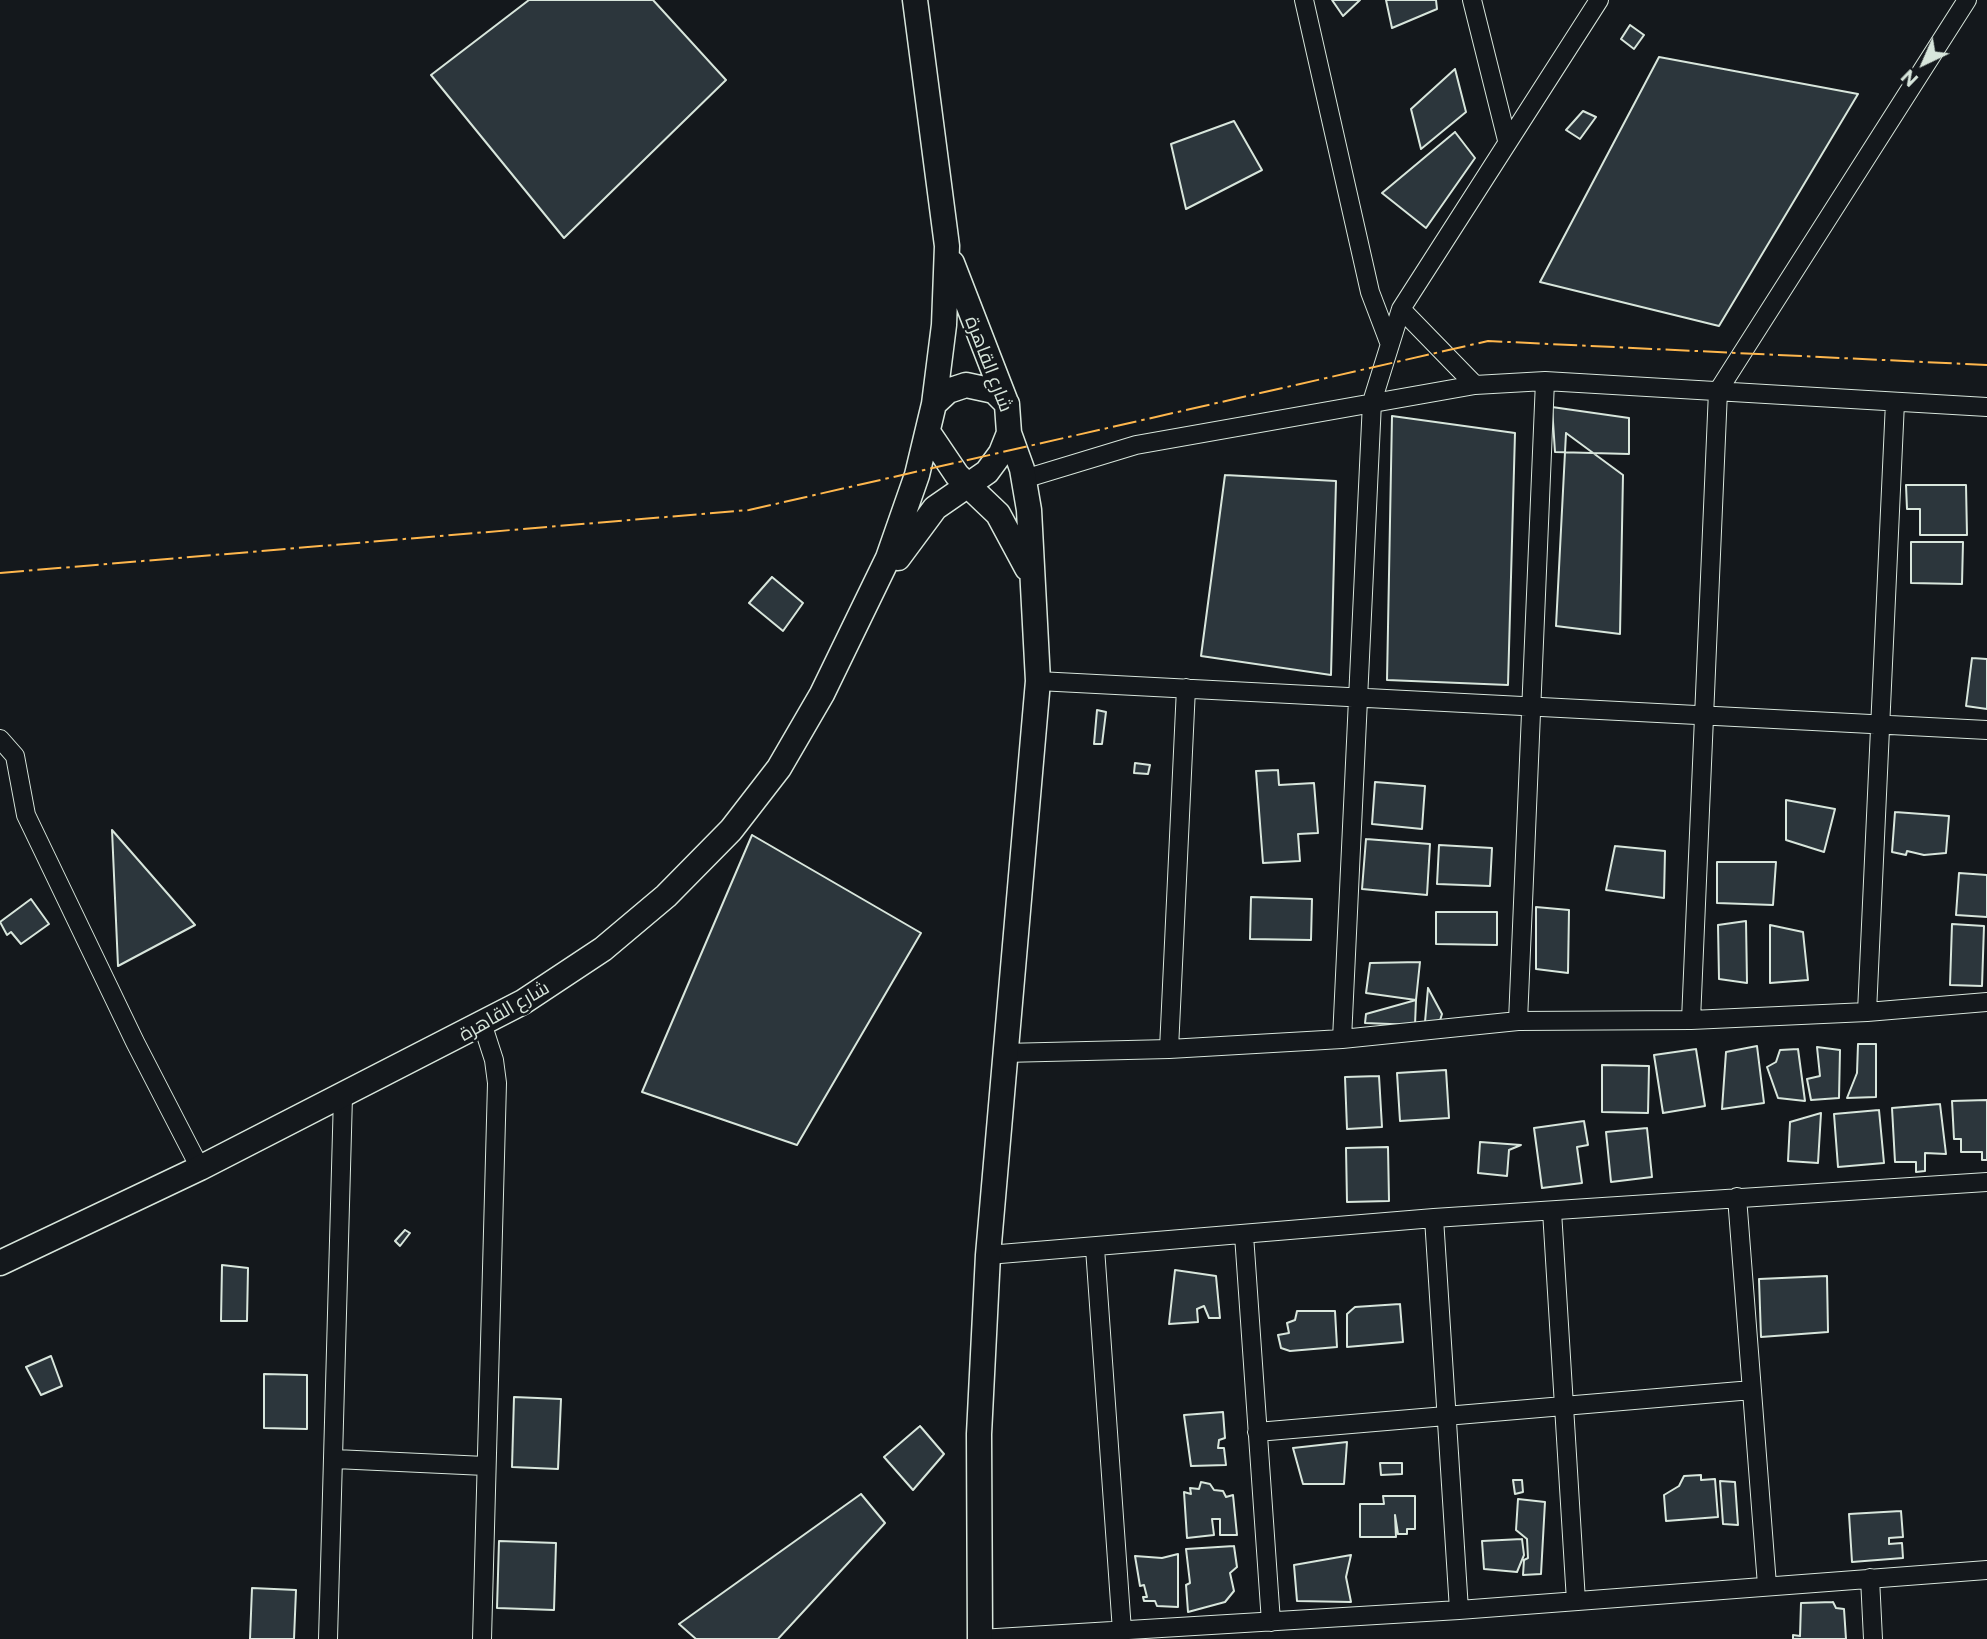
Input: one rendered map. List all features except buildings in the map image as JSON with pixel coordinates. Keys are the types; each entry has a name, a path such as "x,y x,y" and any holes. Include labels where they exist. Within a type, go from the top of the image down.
{"main road":[{"name":"شارع القاهرة","path":"0,1263 200,1168 483,1026 603,948 701,864 759,796 802,733 870,598 904,517 934,404 944,325 947,246 915,0"},
{"name":"شارع القاهرة","path":"870,598 935,508 995,463 1009,433 1007,405 974,325 947,246"},
{"path":"934,404 956,387 975,385 993,391 1007,405"},
{"path":"928,432 949,465 998,514 1010,531 1032,586"},
{"path":"980,1639 979,1434 988,1255 1038,681 1029,510 1024,479 1009,433"}],"street":[{"path":"1304,0 1370,292 1389,342"},
{"path":"1472,0 1507,140"},
{"path":"1342,1039 1372,402 1401,309 1599,0"},
{"path":"1691,1020 1718,391 1967,0"},
{"path":"1401,309 1475,385"},
{"path":"1518,1021 1545,381"},
{"path":"1024,479 1136,445 1475,385 1545,381 1987,407"},
{"path":"1867,1012 1895,402"},
{"path":"1038,681 1987,730"},
{"path":"1169,1049 1186,688"},
{"path":"0,739 15,756 26,815 135,1042 200,1168"},
{"path":"1004,1053 1169,1049 1342,1039 1518,1021 1691,1020 1867,1012 1987,1002"},
{"path":"482,1639 498,1083 483,1026"},
{"path":"328,1639 343,1096"},
{"path":"988,1255 1434,1218 1987,1182"},
{"path":"1737,1198 1767,1585"},
{"path":"1552,1211 1576,1601"},
{"path":"1434,1218 1459,1610"},
{"path":"1244,1235 1271,1622"},
{"path":"1095,1248 1122,1631"},
{"path":"1257,1432 1752,1391"},
{"path":"335,1459 485,1465"},
{"path":"980,1639 1459,1610 1987,1570"},
{"path":"1870,1578 1872,1639"}],"power":[{"path":"0,573 749,510 1488,341 1987,365"}]}
